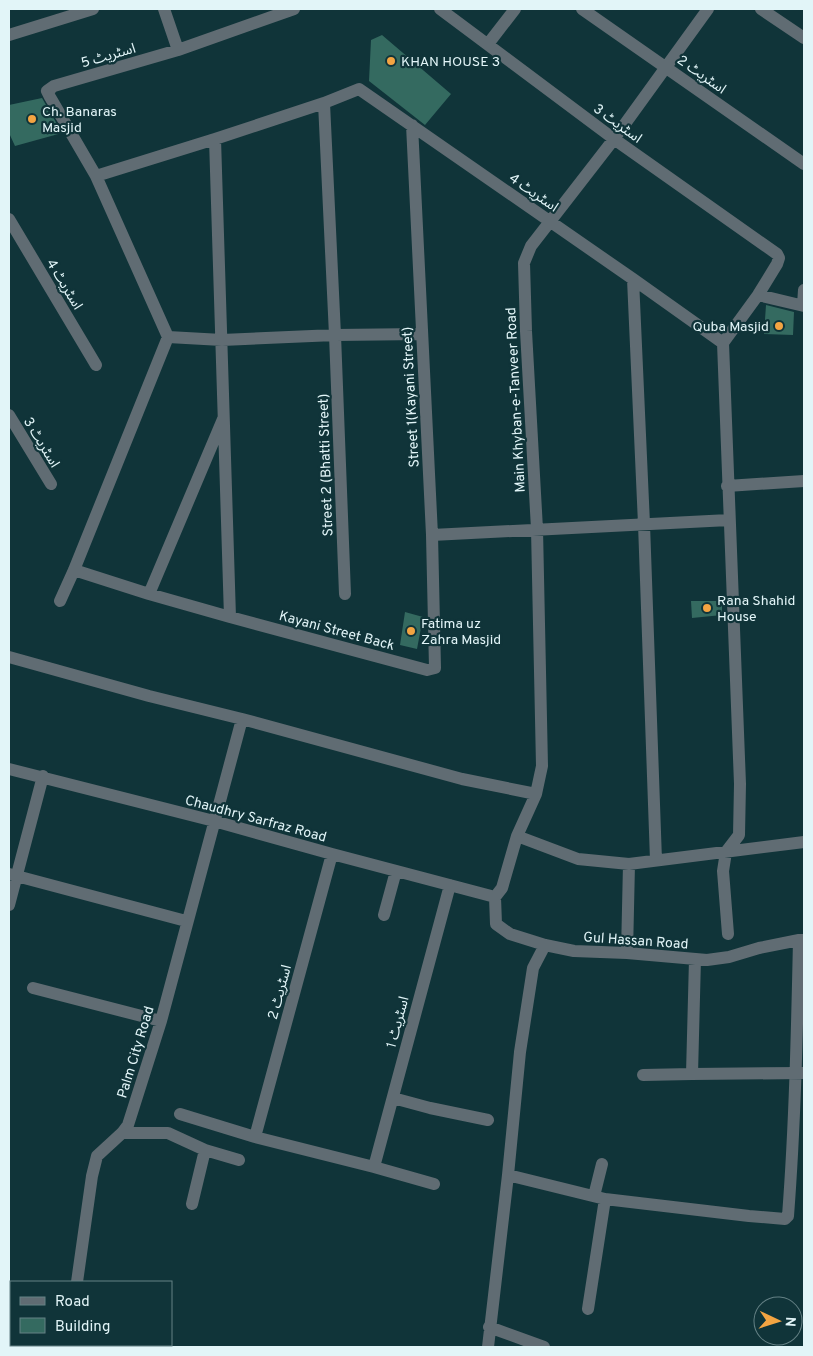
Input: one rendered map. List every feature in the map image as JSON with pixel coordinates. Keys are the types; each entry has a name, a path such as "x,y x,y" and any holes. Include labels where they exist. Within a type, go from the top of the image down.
{"street":[{"path":"9,35 93,9"},
{"path":"164,9 178,50 294,9"},
{"name":"اسٹریٹ 3","path":"440,9 614,139 777,254 779,258 777,264 758,295"},
{"path":"488,44 515,9"},
{"name":"اسٹریٹ 2","path":"582,9 804,164"},
{"name":"Main Khyban-e-Tanveer Road","path":"495,897 502,888 516,841 536,794 542,766 537,529 524,263 531,246 614,139 708,9"},
{"path":"761,9 804,38"},
{"name":"اسٹریٹ 5","path":"96,176 47,91 54,86 178,50"},
{"name":"اسٹریٹ 4","path":"324,103 359,89 634,280 722,344"},
{"path":"60,601 168,337 96,176 215,140 324,103"},
{"name":"Street 2 (Bhatti Street)","path":"324,103 345,594"},
{"name":"Street 1(Kayani Street)","path":"412,125 432,535 435,668"},
{"path":"215,140 230,617"},
{"name":"اسٹریٹ 4","path":"9,219 96,365"},
{"path":"634,280 656,860"},
{"path":"728,934 723,871 726,852 739,835 740,784 722,344 758,295 804,306 804,290"},
{"path":"168,337 222,340 335,335 422,334"},
{"name":"اسٹریٹ 3","path":"9,415 50,484"},
{"path":"149,594 225,415"},
{"path":"727,486 804,481"},
{"path":"432,535 729,520"},
{"name":"Kayani Street Back","path":"74,570 230,617 426,670 435,668"},
{"path":"9,657 462,779 536,794"},
{"name":"Palm City Road","path":"77,1281 92,1176 97,1156 128,1125 161,1021 186,921 242,719"},
{"name":"Chaudhry Sarfraz Road","path":"9,768 495,897"},
{"path":"9,904 13,875 43,776"},
{"path":"516,841 578,859 629,864 804,842"},
{"name":"اسٹریٹ 2","path":"254,1137 332,854"},
{"path":"626,953 629,864"},
{"path":"384,915 396,871"},
{"path":"13,875 186,921"},
{"name":"اسٹریٹ 1","path":"374,1168 450,885"},
{"name":"Gul Hassan Road","path":"495,897 496,924 510,934 545,945 574,951 626,953 707,960 729,957 759,948 802,940"},
{"path":"508,1174 600,1198 785,1219 788,1216 800,1073 802,940"},
{"path":"488,1347 520,1052 533,968 545,945"},
{"path":"692,1074 695,959"},
{"path":"33,988 161,1021"},
{"path":"643,1075 800,1073"},
{"path":"393,1098 438,1110 488,1120"},
{"path":"180,1114 254,1137 434,1184"},
{"path":"122,1133 168,1133 205,1150 239,1160"},
{"path":"192,1204 205,1150"},
{"path":"588,1309 602,1164"},
{"path":"489,1327 544,1347"}],"building":[{"name":"KHAN HOUSE 3","path":"382,35 451,94 425,125 369,81 371,40"},
{"name":"Ch. Banaras Masjid","path":"42,98 62,133 15,146 9,133 9,105"},
{"name":"Quba Masjid","path":"766,305 794,312 793,335 764,334"},
{"name":"Rana Shahid House","path":"691,601 722,601 722,615 692,618"},
{"name":"Fatima uz Zahra Masjid","path":"405,612 423,617 417,649 400,645"}],"place":[{"name":"KHAN HOUSE 3","path":"391,61"},
{"name":"Ch. Banaras Masjid","path":"32,119"},
{"name":"Quba Masjid","path":"779,326"},
{"name":"Rana Shahid House","path":"707,608"},
{"name":"Fatima uz Zahra Masjid","path":"411,631"}]}
